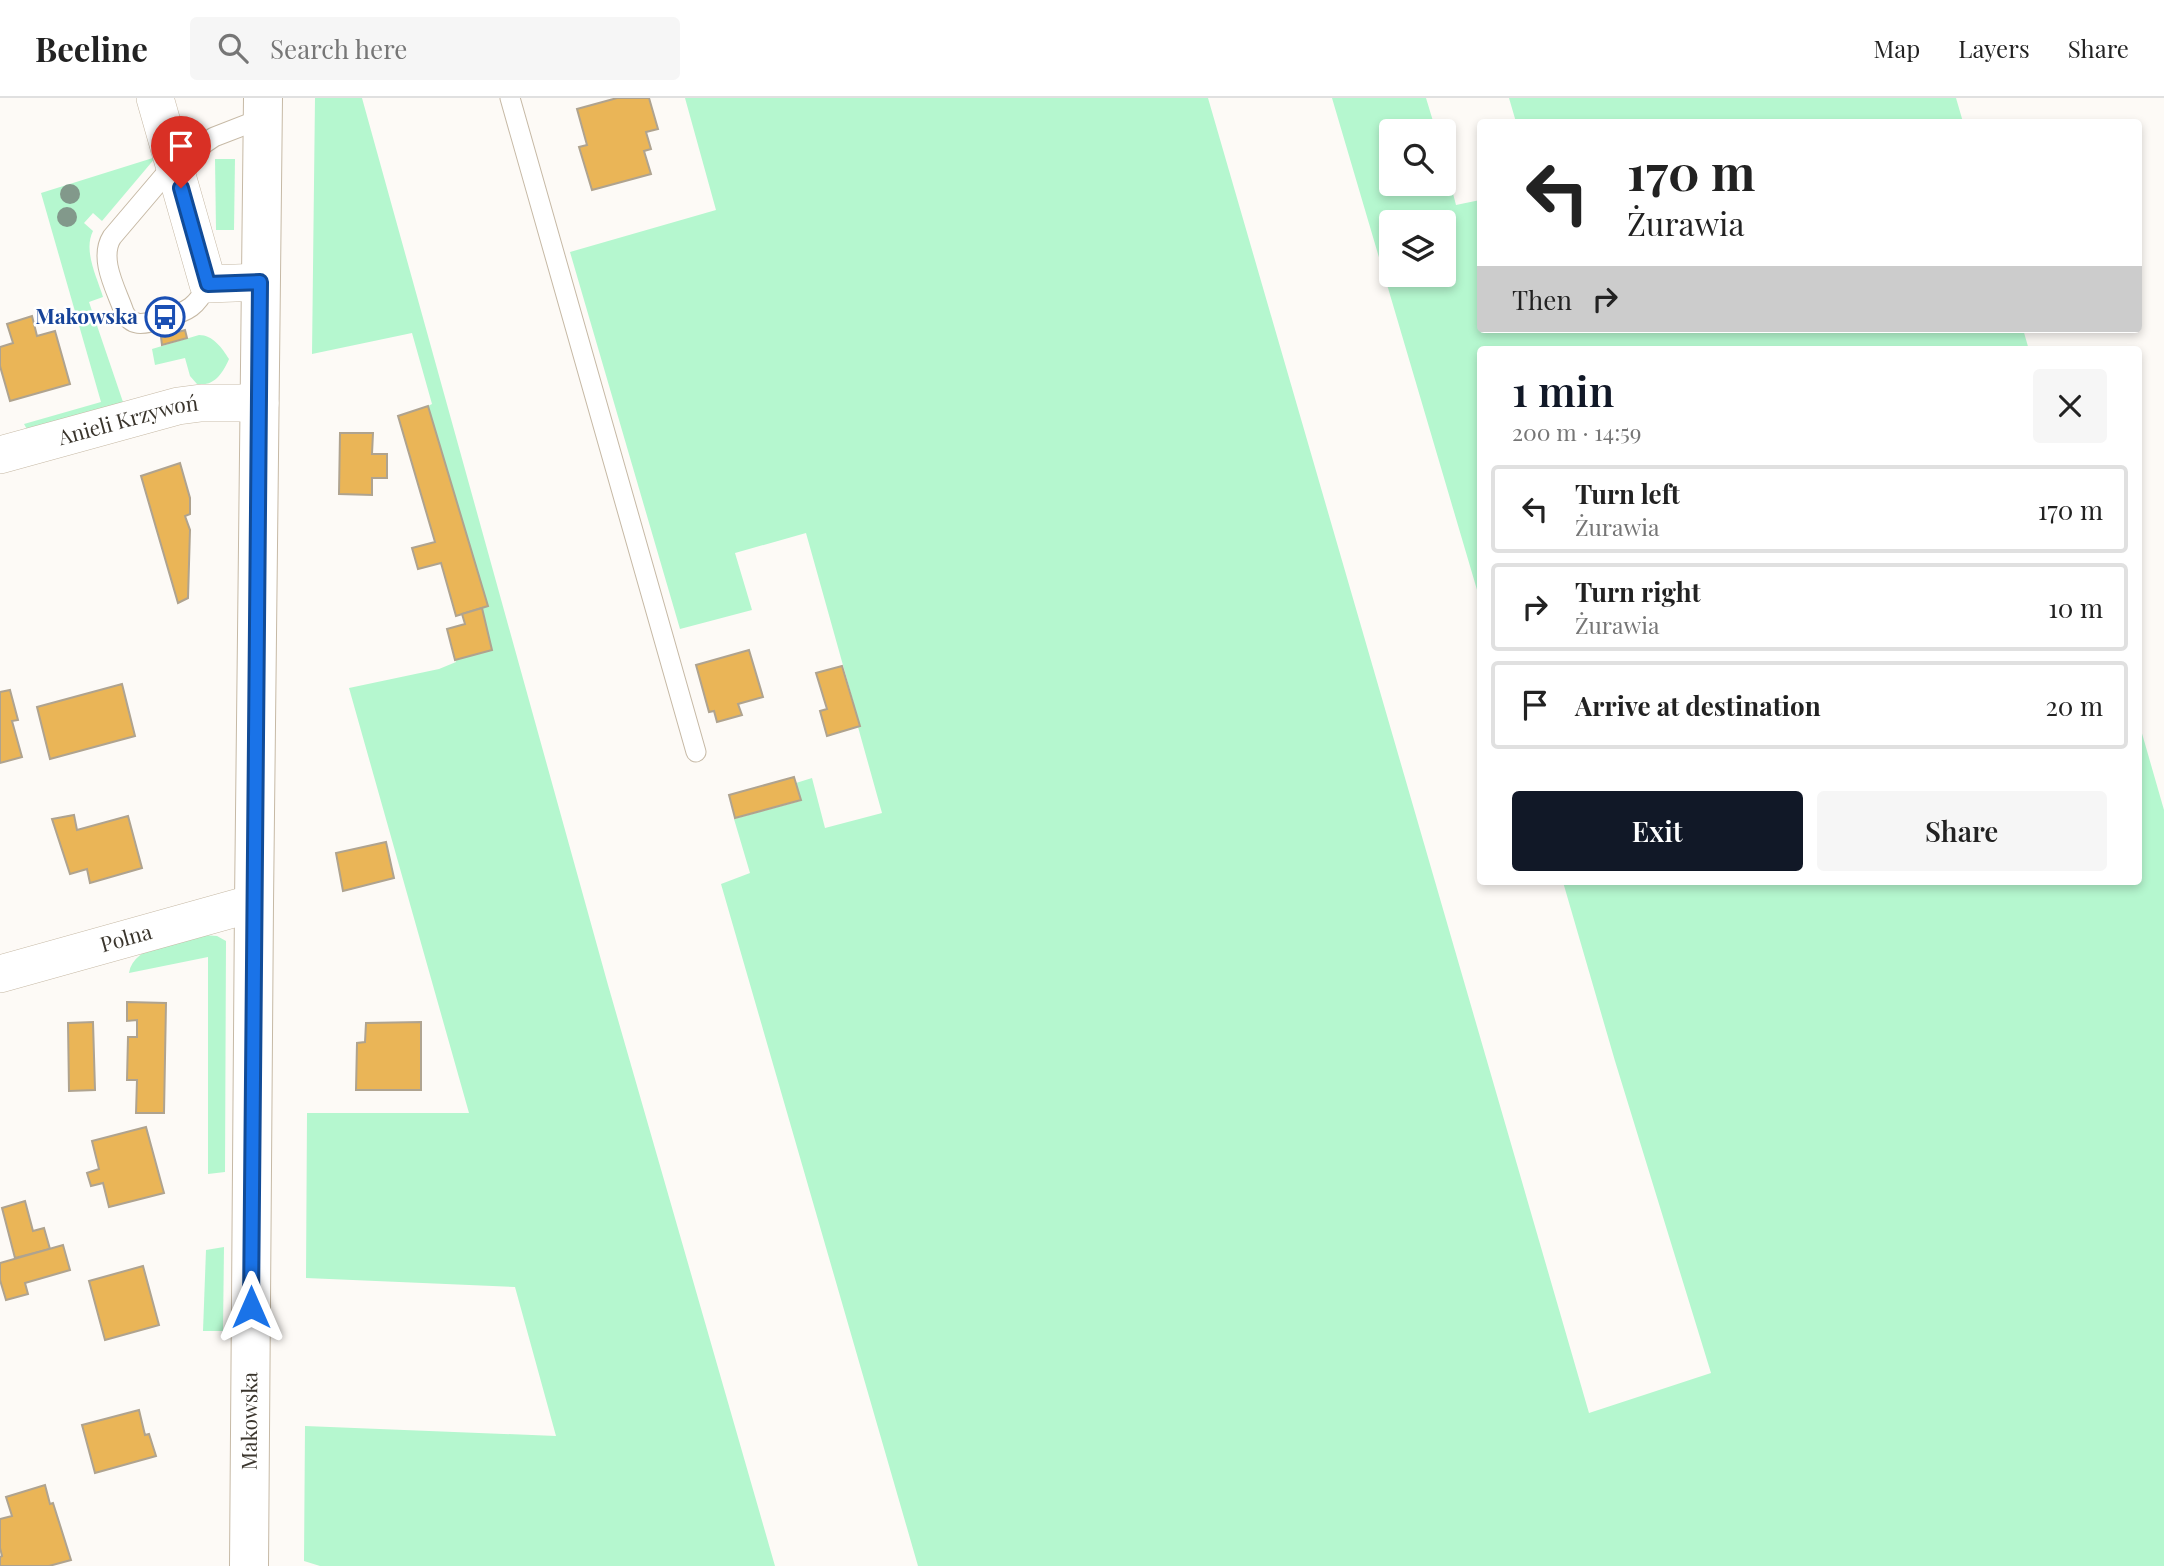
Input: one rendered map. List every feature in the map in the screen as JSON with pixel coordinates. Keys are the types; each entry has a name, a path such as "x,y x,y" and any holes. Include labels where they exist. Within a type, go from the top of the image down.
{"street":[{"path":"155,98 208,284 260,282"},
{"name":"Makowska","path":"249,1566 263,108"},
{"name":"Anieli Krzywoń","path":"0,455 178,406 201,403 260,403"},
{"name":"Polna","path":"0,974 254,903"}],"lane":[{"path":"510,98 696,752"},
{"path":"208,284 191,307 139,324 128,319 107,262 106,248 111,237 174,164 263,108"}],"green space":[{"path":"315,98 362,98 608,985 775,1566 320,1566 304,1561 305,1426 556,1436 515,1287 306,1278 307,1113 469,1113 349,688 439,669 456,662 455,660 492,650 482,608 488,606 428,406 432,404 412,333 312,354"},
{"path":"685,98 1208,98 1589,1413 1711,1373 1564,885 2142,885 2142,733 2164,810 2164,1566 918,1566 721,884 750,873 734,819 800,801 796,783 812,778 825,828 882,813 858,727 860,726 806,533 735,553 752,610 680,629 570,252 716,210"},
{"path":"1332,98 1426,98 1432,119 1379,119 1379,196 1454,196 1456,205 1477,201 1477,333 2024,333 2028,346 1477,346 1477,590 1388,287 1456,287 1456,210 1379,210 1379,257"},
{"path":"1509,98 1956,98 1962,119 1515,119"},
{"path":"156,157 102,221 93,213 84,223 93,231 90,255 103,297 89,302 124,405 28,431 24,424 101,402 41,193"},
{"path":"215,159 235,159 234,230 216,230"},
{"path":"199,335 213,340 229,359 221,374 213,381 197,384 190,376 185,358 155,365 152,349"},
{"path":"204,935 217,936 226,941 225,1172 208,1174 208,957 129,973 139,956 149,950 159,945"},
{"path":"224,1247 223,1331 203,1331 206,1250"}],"building":[{"path":"617,98 649,98 658,129 646,132 651,149 644,151 651,174 592,190 579,147 587,145 577,109"},
{"path":"32,316 37,336 55,331 70,384 10,401 0,366 0,347 13,343 7,324"},
{"path":"185,330 187,338 162,345 161,337"},
{"path":"428,406 488,606 456,616 441,563 418,569 412,548 435,542 398,416"},
{"path":"340,433 373,433 372,454 387,454 387,478 372,478 372,495 339,494"},
{"path":"180,463 190,498 190,514 185,516 190,530 188,598 178,603 141,476"},
{"path":"482,608 492,650 455,660 447,629 465,624 462,614"},
{"path":"749,650 763,697 738,704 742,715 717,722 714,711 709,712 696,665"},
{"path":"842,666 860,726 827,736 820,711 827,709 816,673"},
{"path":"122,684 135,736 50,759 37,707"},
{"path":"10,690 18,720 12,721 22,757 0,763 0,692"},
{"path":"794,777 801,800 735,818 729,795"},
{"path":"74,815 77,830 128,816 142,868 90,883 87,869 70,874 52,819"},
{"path":"386,842 394,878 343,891 336,853"},
{"path":"127,1002 166,1003 164,1113 136,1113 137,1080 127,1080 128,1037 137,1037 137,1020 127,1021"},
{"path":"93,1022 95,1090 69,1091 68,1023"},
{"path":"421,1022 421,1090 356,1090 357,1043 365,1042 366,1023"},
{"path":"146,1127 164,1193 109,1207 103,1183 91,1186 87,1173 99,1169 92,1141"},
{"path":"25,1201 33,1231 44,1228 50,1249 15,1258 2,1208"},
{"path":"63,1245 70,1270 25,1283 28,1294 6,1300 0,1280 0,1263"},
{"path":"143,1266 159,1325 105,1340 89,1281"},
{"path":"139,1410 145,1435 149,1434 156,1456 95,1473 82,1425"},
{"path":"45,1485 71,1560 49,1566 0,1566 0,1519 12,1516 6,1497"}],"place":[{"name":"Makowska","path":"165,317"}],"route":[{"path":"181,188 208,284 260,282 251,1307"}]}
